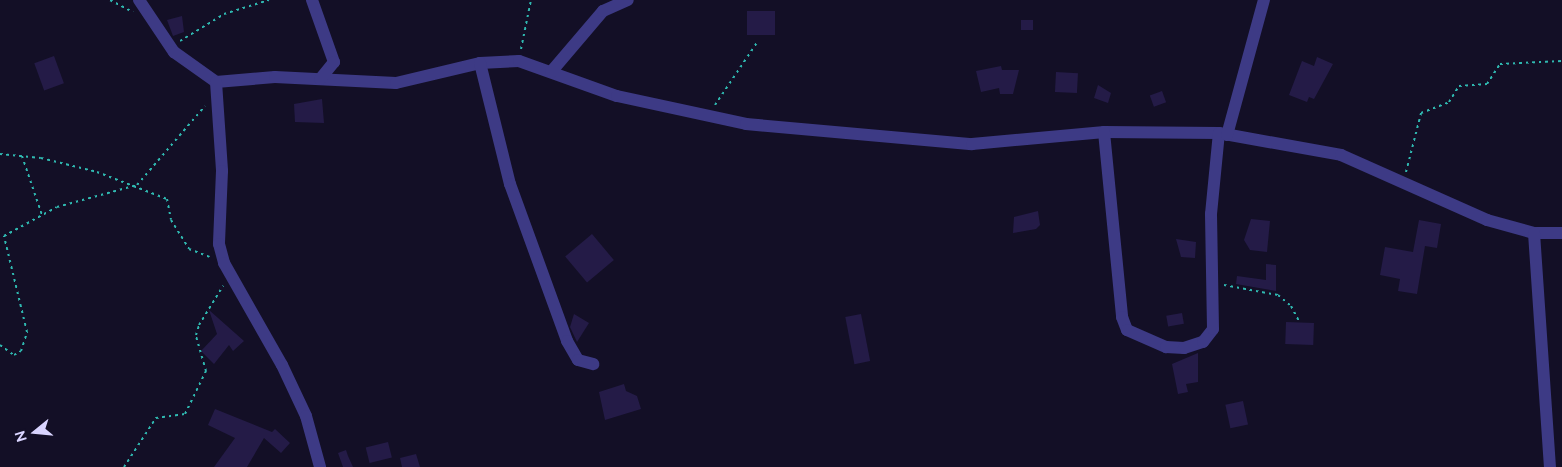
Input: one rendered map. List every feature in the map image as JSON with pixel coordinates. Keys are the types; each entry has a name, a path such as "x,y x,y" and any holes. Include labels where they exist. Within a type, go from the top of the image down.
{"street":[{"path":"139,0 147,17 168,45 196,71 216,86 275,77 396,83 480,63 519,61 617,96 706,117 972,144 1104,132 1223,134 1341,155 1487,220 1534,232 1562,233"},
{"path":"312,0 334,62 320,79"},
{"path":"551,72 602,10 628,0"},
{"path":"1104,132 1118,283 1127,330 1166,347 1203,342 1212,329 1211,214 1223,134 1264,0"},
{"path":"480,63 510,184 568,341 578,360 593,364"},
{"path":"216,86 222,171 219,244 225,266 282,365 306,416 320,467"},
{"path":"1534,232 1550,467"}],"path":[{"path":"110,0 147,17"},
{"path":"168,45 188,39 201,26 224,14 269,0"},
{"path":"519,61 531,0"},
{"path":"706,117 758,42"},
{"path":"1404,182 1421,113 1449,102 1459,86 1487,84 1500,64 1562,60"},
{"path":"0,345 14,355 21,351 26,332 4,236 42,215 137,186 197,118 216,86"},
{"path":"0,154 22,156 137,186 168,199 171,220 189,249 225,266 220,297 199,324 196,335 206,371 185,414 156,418 124,467"},
{"path":"22,156 42,215"},
{"path":"1212,282 1278,295 1292,306 1299,321"}],"building":[{"path":"747,11 775,11 775,35 747,35"},
{"path":"182,16 184,32 173,36 167,20"},
{"path":"1021,20 1033,20 1033,30 1021,30"},
{"path":"54,56 64,83 44,90 34,63"},
{"path":"1317,57 1333,64 1314,99 1309,97 1307,102 1289,95 1302,61 1314,66"},
{"path":"1001,66 1002,70 1019,70 1013,94 1000,94 999,88 981,92 976,71"},
{"path":"1056,72 1078,73 1077,93 1055,92"},
{"path":"1098,85 1111,93 1108,103 1094,98"},
{"path":"1162,91 1166,102 1154,107 1150,95"},
{"path":"322,99 324,123 295,122 294,104"},
{"path":"1038,211 1040,225 1036,229 1013,233 1014,217"},
{"path":"1251,219 1270,221 1267,252 1250,250 1244,240"},
{"path":"1419,220 1441,224 1437,248 1425,246 1417,294 1398,291 1400,279 1380,275 1385,247 1413,252"},
{"path":"592,234 614,260 587,283 565,256"},
{"path":"1176,239 1196,242 1195,258 1181,257"},
{"path":"1266,264 1276,265 1276,291 1236,284 1237,276 1266,280"},
{"path":"209,310 244,341 233,351 229,345 214,364 201,351 217,334"},
{"path":"1182,313 1184,324 1168,327 1166,316"},
{"path":"574,314 589,323 577,342 570,327"},
{"path":"861,314 870,361 854,364 845,317"},
{"path":"1286,322 1314,323 1313,345 1285,344"},
{"path":"1198,353 1198,382 1186,384 1188,392 1178,394 1172,364"},
{"path":"624,384 626,391 637,396 641,409 605,420 599,392"},
{"path":"1243,401 1248,424 1230,428 1225,405"},
{"path":"215,409 272,432 275,429 290,443 281,453 264,438 247,467 214,467 235,438 208,425"},
{"path":"388,442 392,458 370,463 366,448"},
{"path":"346,450 353,467 343,467 338,453"},
{"path":"416,454 420,467 402,467 400,458"}]}
